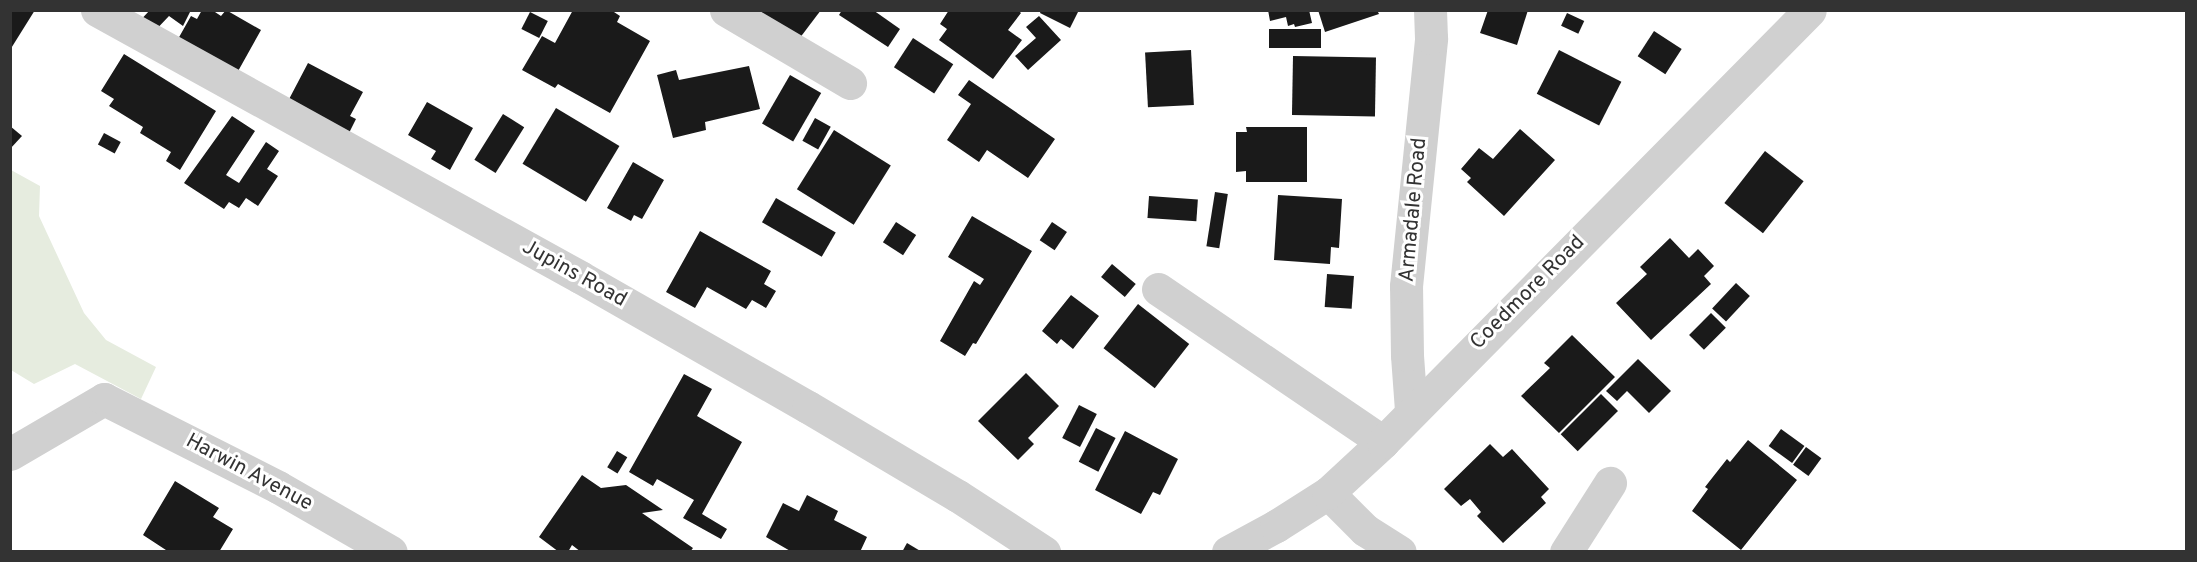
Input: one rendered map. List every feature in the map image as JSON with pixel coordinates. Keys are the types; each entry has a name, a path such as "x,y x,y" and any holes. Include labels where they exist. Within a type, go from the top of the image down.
{"street":[{"name":"Jupins Road","path":"97,10 756,377 958,496 1044,552"},
{"path":"726,10 850,83"},
{"name":"Armadale Road","path":"1411,410 1406,286 1431,38 1430,10"},
{"name":"Coedmore Road","path":"1228,552 1276,526 1328,493 1383,442 1411,410 1810,10"},
{"path":"1158,289 1383,442"},
{"name":"Harwin Avenue","path":"10,454 104,399 278,487 391,552"},
{"path":"1566,552 1610,483"},
{"path":"1328,493 1365,530 1400,552"}],"shaded area":[{"path":"11,170 40,186 39,216 84,313 106,340 156,367 141,399 75,364 34,384 11,370"}],"building":[{"path":"10,10 35,10 10,50"},
{"path":"150,10 191,10 183,26 169,16 150,36 135,26"},
{"path":"202,10 212,10 221,16 226,10 261,30 237,73 178,39 191,16 197,19"},
{"path":"573,10 611,10 620,16 617,22 650,41 610,113 558,84 555,88 522,70 542,36 555,43"},
{"path":"759,10 821,10 793,47"},
{"path":"842,10 873,10 900,29 888,47 839,15"},
{"path":"949,10 1018,10 1021,13 1008,30 1022,40 993,79 939,40 947,29 940,24"},
{"path":"1041,10 1079,10 1070,28 1040,13"},
{"path":"1268,10 1309,10 1312,23 1295,27 1294,24 1288,26 1286,17 1270,21"},
{"path":"1318,10 1377,10 1379,14 1325,32"},
{"path":"1488,10 1528,10 1517,45 1480,33"},
{"path":"530,12 548,21 539,38 521,29"},
{"path":"1567,13 1584,21 1578,34 1561,26"},
{"path":"1039,16 1061,40 1028,70 1015,56 1036,38 1026,27"},
{"path":"1269,29 1321,29 1321,48 1269,48"},
{"path":"1654,31 1682,49 1665,74 1638,56"},
{"path":"913,38 953,64 934,93 894,67"},
{"path":"1191,50 1194,105 1148,107 1145,52"},
{"path":"1559,50 1621,82 1599,125 1537,94"},
{"path":"124,54 216,111 180,170 166,161 171,152 140,133 143,127 109,106 114,99 101,91"},
{"path":"1293,56 1376,57 1375,116 1292,115"},
{"path":"308,63 363,92 350,116 356,119 348,135 287,103"},
{"path":"749,66 760,109 705,122 706,130 673,138 657,75 676,70 679,80"},
{"path":"790,75 821,93 793,141 762,123"},
{"path":"969,80 1055,139 1028,178 987,150 979,162 947,140 971,104 958,95"},
{"path":"427,102 473,128 450,170 431,159 436,151 408,135"},
{"path":"556,108 619,146 586,202 523,164"},
{"path":"503,114 524,127 496,173 474,160"},
{"path":"232,116 255,131 226,175 239,183 266,142 279,151 267,169 278,176 258,206 246,198 239,208 229,202 224,209 184,183"},
{"path":"815,118 831,127 818,149 802,141"},
{"path":"10,126 22,136 10,149"},
{"path":"1246,127 1307,127 1307,182 1246,182 1246,171 1236,172 1236,132 1247,132"},
{"path":"1520,129 1555,160 1504,216 1467,182 1471,178 1461,169 1479,148 1493,159"},
{"path":"834,130 891,166 854,225 797,189"},
{"path":"104,133 121,142 115,153 98,144"},
{"path":"1765,151 1804,181 1763,233 1724,203"},
{"path":"633,162 664,180 642,219 634,215 631,221 607,208"},
{"path":"1215,192 1228,194 1219,248 1206,246"},
{"path":"1278,195 1342,199 1339,248 1331,247 1330,264 1274,260"},
{"path":"1149,196 1198,199 1196,221 1147,218"},
{"path":"776,198 836,232 822,257 762,222"},
{"path":"972,216 1032,251 976,344 973,343 965,356 940,341 974,281 980,285 984,279 948,257"},
{"path":"896,222 916,235 903,255 883,242"},
{"path":"1052,222 1067,232 1055,250 1040,240"},
{"path":"700,231 771,271 764,284 776,291 766,308 752,300 746,309 707,287 695,308 666,292"},
{"path":"1670,238 1689,258 1698,249 1714,266 1704,276 1711,284 1651,340 1616,303 1647,274 1640,267"},
{"path":"1112,264 1136,284 1125,297 1101,277"},
{"path":"1327,274 1354,276 1352,309 1325,307"},
{"path":"1736,283 1750,296 1726,322 1712,309"},
{"path":"1071,295 1099,316 1073,349 1061,339 1057,344 1042,331"},
{"path":"1138,304 1189,344 1155,388 1104,348"},
{"path":"1711,313 1726,328 1704,350 1689,335"},
{"path":"1572,335 1615,377 1559,433 1521,396 1550,368 1544,363"},
{"path":"1638,359 1671,391 1649,413 1627,391 1617,401 1606,391"},
{"path":"1026,373 1059,406 1028,438 1034,444 1018,460 978,421"},
{"path":"684,374 712,389 697,416 742,442 702,514 727,529 721,539 683,518 694,500 657,479 653,486 629,472"},
{"path":"1601,394 1618,411 1578,451 1561,434"},
{"path":"1079,405 1097,414 1080,447 1062,438"},
{"path":"1096,428 1116,438 1098,472 1079,462"},
{"path":"1781,429 1804,446 1792,463 1769,446"},
{"path":"1125,431 1178,459 1160,495 1153,492 1141,514 1095,490"},
{"path":"1748,440 1797,480 1741,550 1692,511 1708,489 1705,487 1727,459 1730,462"},
{"path":"1490,444 1503,457 1512,449 1549,489 1541,497 1546,503 1503,543 1477,516 1481,512 1470,499 1461,506 1444,489"},
{"path":"1806,447 1821,458 1808,476 1793,465"},
{"path":"617,451 627,457 618,473 607,467"},
{"path":"582,475 601,488 626,485 663,510 642,513 693,548 690,552 581,552 572,545 568,552 559,552 539,537"},
{"path":"175,481 219,508 213,517 233,529 219,552 169,552 143,535"},
{"path":"807,495 838,511 834,520 867,537 860,552 792,552 766,537 783,503 799,511"},
{"path":"907,543 922,552 902,552"}]}
